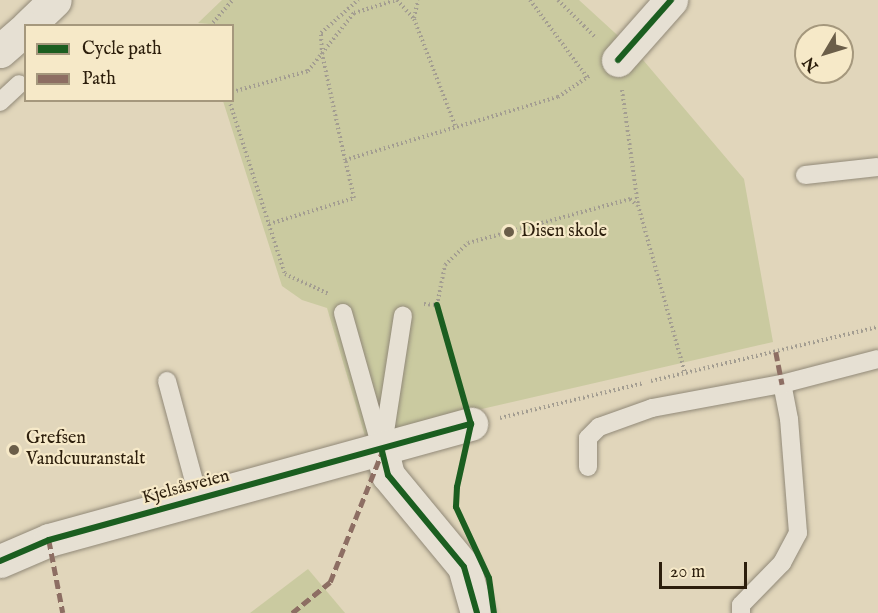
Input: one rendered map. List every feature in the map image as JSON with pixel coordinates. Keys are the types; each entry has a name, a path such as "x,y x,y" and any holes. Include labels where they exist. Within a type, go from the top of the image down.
{"street":[{"path":"30,24 56,0"},
{"path":"618,60 670,0"},
{"path":"0,51 24,30"},
{"name":"Kjelsåsveien","path":"0,561 50,540 382,451 471,424"},
{"path":"382,451 388,475 464,567 477,613"}],"lane":[{"path":"0,102 19,84"},
{"path":"805,175 878,166"},
{"path":"343,313 382,451"},
{"path":"382,451 404,316"},
{"path":"588,467 588,438 599,427 652,408 782,384 878,359"},
{"path":"167,381 199,500"},
{"path":"741,613 741,605 782,563 798,534 789,419 782,384"}],"path":[{"path":"212,24 233,0"},
{"path":"269,224 354,198 322,54 321,33 358,0"},
{"path":"234,91 308,71 354,13 397,0 414,19 455,125"},
{"path":"414,19 418,0"},
{"path":"530,0 587,77"},
{"path":"558,0 618,60 638,205 685,373"},
{"path":"345,160 455,125 558,97 587,77 618,60"},
{"path":"230,102 285,274 330,295 343,313"},
{"path":"441,316 437,305 445,265 468,243 630,199 638,205"},
{"path":"471,424 878,327"}],"green space":[{"name":"Disen skole","path":"222,0 579,0 638,54 744,179 773,342 365,436 327,308 302,300 282,286 223,102 234,102 234,24 198,23"},
{"path":"308,569 345,613 250,613"}],"marked path":[{"path":"776,352 782,384"},
{"path":"292,613 330,582 382,452"},
{"path":"49,540 63,613"}],"cycle path":[{"path":"618,60 671,0"},
{"path":"437,305 471,424 457,487 456,507 489,578 494,613"},
{"path":"0,561 49,540 471,424"},
{"path":"382,451 388,475 464,567 477,613"}],"place":[{"name":"Disen skole","path":"509,232"},
{"name":"Grefsen Vandcuuranstalt","path":"14,450"}]}
